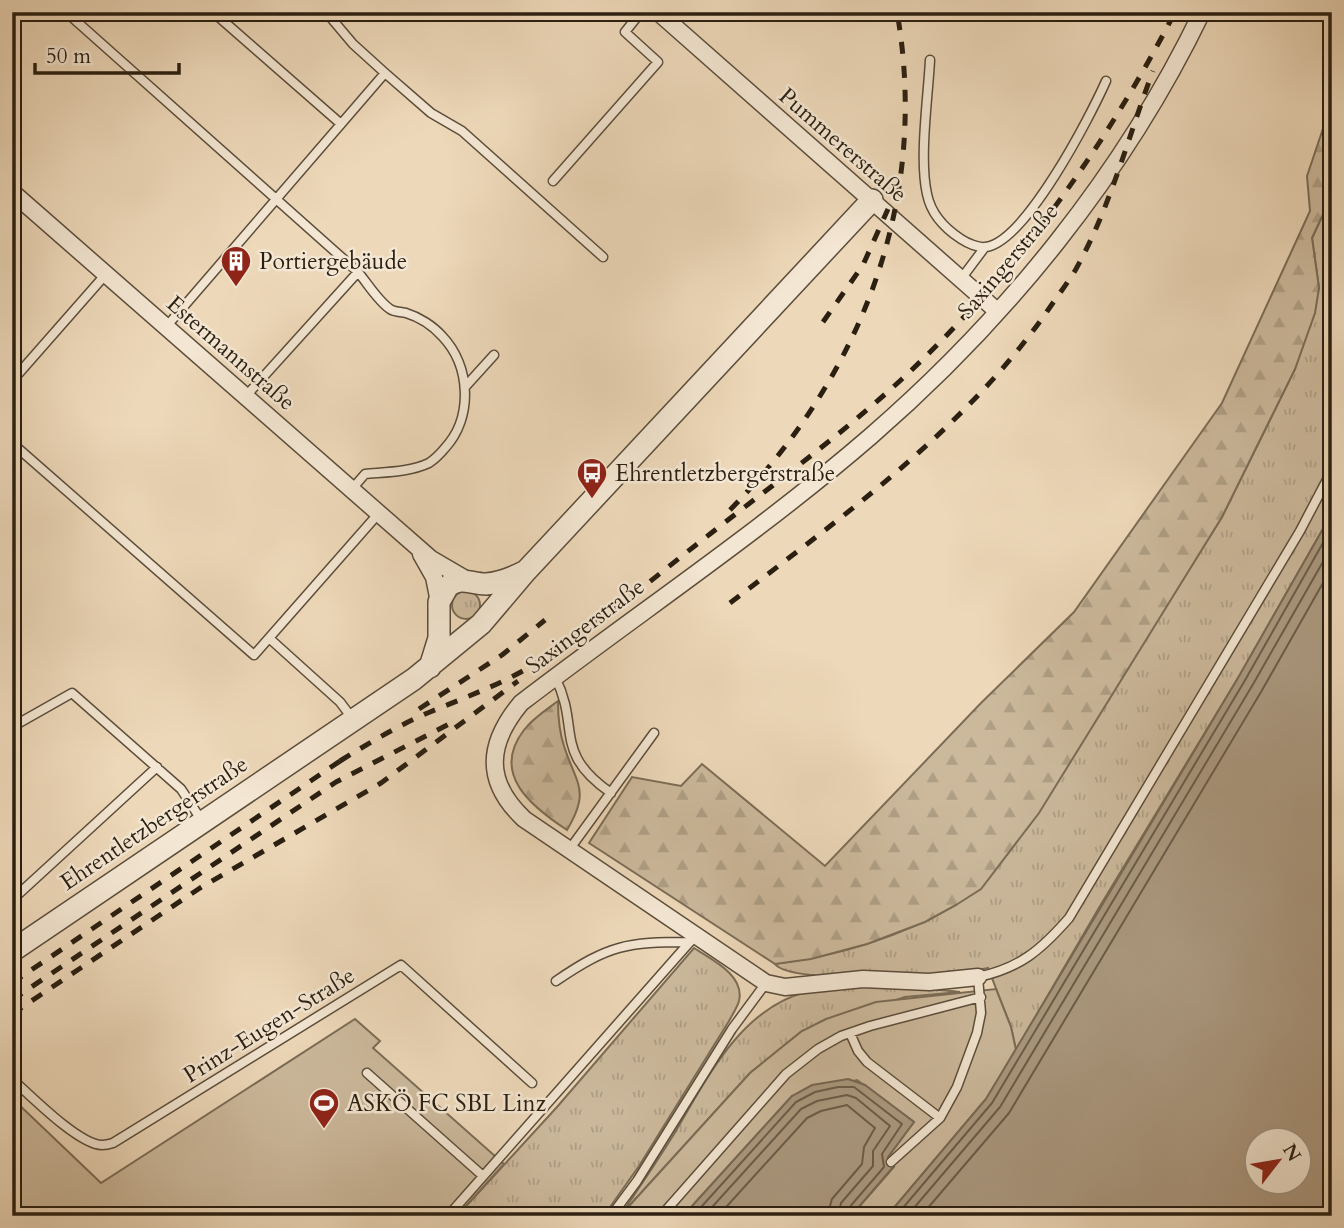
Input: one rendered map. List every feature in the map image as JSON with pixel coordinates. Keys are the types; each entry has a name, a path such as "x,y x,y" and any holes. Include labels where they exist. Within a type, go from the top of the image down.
{"street":[{"name":"Pummererstraße","path":"658,12 997,311"},
{"name":"Saxingerstraße","path":"766,983 693,938 515,811 501,791 494,762 498,737 521,703 744,537 849,454 936,376 997,311 1090,197 1164,84 1202,12"},
{"name":"Estermannstraße","path":"12,192 418,548 443,567 471,581"},
{"name":"Ehrentletzbergerstraße","path":"12,951 354,721 430,667 483,621 526,571 872,200"},
{"name":"Estermannstraße","path":"418,548 434,577 440,606"},
{"name":"Ehrentletzbergerstraße","path":"440,606 448,586 458,580 501,582 526,571"},
{"path":"440,606 444,619 454,628 468,629 483,621 489,611 489,600 485,591 471,581"},
{"path":"430,667 439,638 440,606"},
{"path":"766,983 785,987 863,979 929,982 978,977"}],"lane":[{"path":"66,12 358,272 391,310 427,323 453,350 461,367 465,387 462,416 452,440 430,462 403,470 365,474 352,489"},
{"path":"77,22 86,12"},
{"path":"214,12 341,124"},
{"path":"326,12 353,44 385,73 431,113 462,131 603,257"},
{"path":"553,181 658,62 625,32 641,12"},
{"path":"930,60 924,169 926,194 933,213 948,231 967,243 985,247 999,242 1010,232 1056,174 1087,123 1106,81"},
{"path":"166,327 385,73"},
{"path":"961,279 985,247"},
{"path":"246,396 358,272"},
{"path":"12,381 106,274"},
{"path":"465,387 494,355"},
{"path":"12,443 254,655 379,513"},
{"path":"891,1162 940,1118 957,1087 977,1033 981,997 978,977 1009,968 1031,956 1044,946 1069,918 1300,531 1332,470"},
{"path":"269,638 340,702 354,721"},
{"path":"555,677 566,700 570,740 578,762 588,775 611,793"},
{"path":"12,727 72,693 181,789 202,821"},
{"path":"569,850 654,733"},
{"path":"12,900 157,767"},
{"path":"556,981 580,965 622,946 693,938"},
{"path":"447,1216 693,938"},
{"name":"Prinz-Eugen-Straße","path":"12,1079 63,1125 88,1142 101,1145 113,1143 401,965 532,1083"},
{"path":"611,1216 637,1181 732,1029 766,983"},
{"path":"661,1216 786,1074 818,1049 850,1033 981,997"},
{"path":"850,1033 858,1051 867,1062 940,1118"},
{"path":"367,1073 483,1175"}],"green space":[{"path":"1332,102 1332,195 1312,238 1319,288 1315,313 1295,369 1222,517 1039,813 981,889 925,922 867,944 811,959 775,964 589,843 632,777 681,786 702,764 825,866 981,703 1074,612 1222,403 1310,211 1307,176"},
{"path":"1332,195 1332,513 1238,678 1016,1050 1011,1027 988,968 911,976 842,977 788,971 775,964 868,944 913,927 956,905 1125,672 1222,517 1295,369 1319,288 1312,238"},
{"path":"466,591 476,595 480,605 476,615 466,619 456,615 452,605 456,595"},
{"path":"558,701 561,735 577,779 580,796 567,830 529,800 513,775 511,761 515,746 524,730"},
{"path":"694,948 718,963 732,976 740,992 739,1001 639,1166 608,1210 624,1210 668,1144 712,1070 727,1049 762,1014 783,1001 825,988 883,986 960,992 905,997 802,1031 750,1073 620,1216 457,1216 557,1107"},
{"path":"996,989 1011,1027 1016,1050 986,1099 887,1216 851,1216 894,1167 888,1157 914,1122 857,1080 792,1096 683,1216 620,1216 750,1073 802,1031 826,1019 876,1002"},
{"name":"ASKÖ FC SBL Linz","path":"355,1019 380,1041 373,1048 504,1164 457,1216 12,1216 12,1098 101,1183"}],"water":[{"path":"1332,513 1332,1216 887,1216 986,1099 1238,678"},
{"path":"848,1079 865,1085 914,1122 888,1157 894,1166 851,1216 683,1216 792,1096 812,1085"}],"railway":[{"path":"730,510 776,458 816,402 850,343 875,281 893,217 903,150 905,82 897,12"},
{"path":"340,761 407,723 510,678 558,650 624,602 808,458 902,379 982,297 1054,208 1119,112 1175,12"},
{"path":"730,603 899,470 978,396 1013,356 1069,280 1088,245 1109,196 1153,71"},
{"path":"823,322 863,265 888,209"},
{"path":"419,709 502,655 545,620"},
{"path":"12,1014 200,888 381,783 518,681"},
{"path":"12,1000 336,782 453,722"},
{"path":"12,983 346,757"}],"place":[{"name":"Portiergebäude","path":"236,288"},
{"name":"Ehrentletzbergerstraße","path":"592,500"},
{"name":"ASKÖ FC SBL Linz","path":"324,1130"}]}
